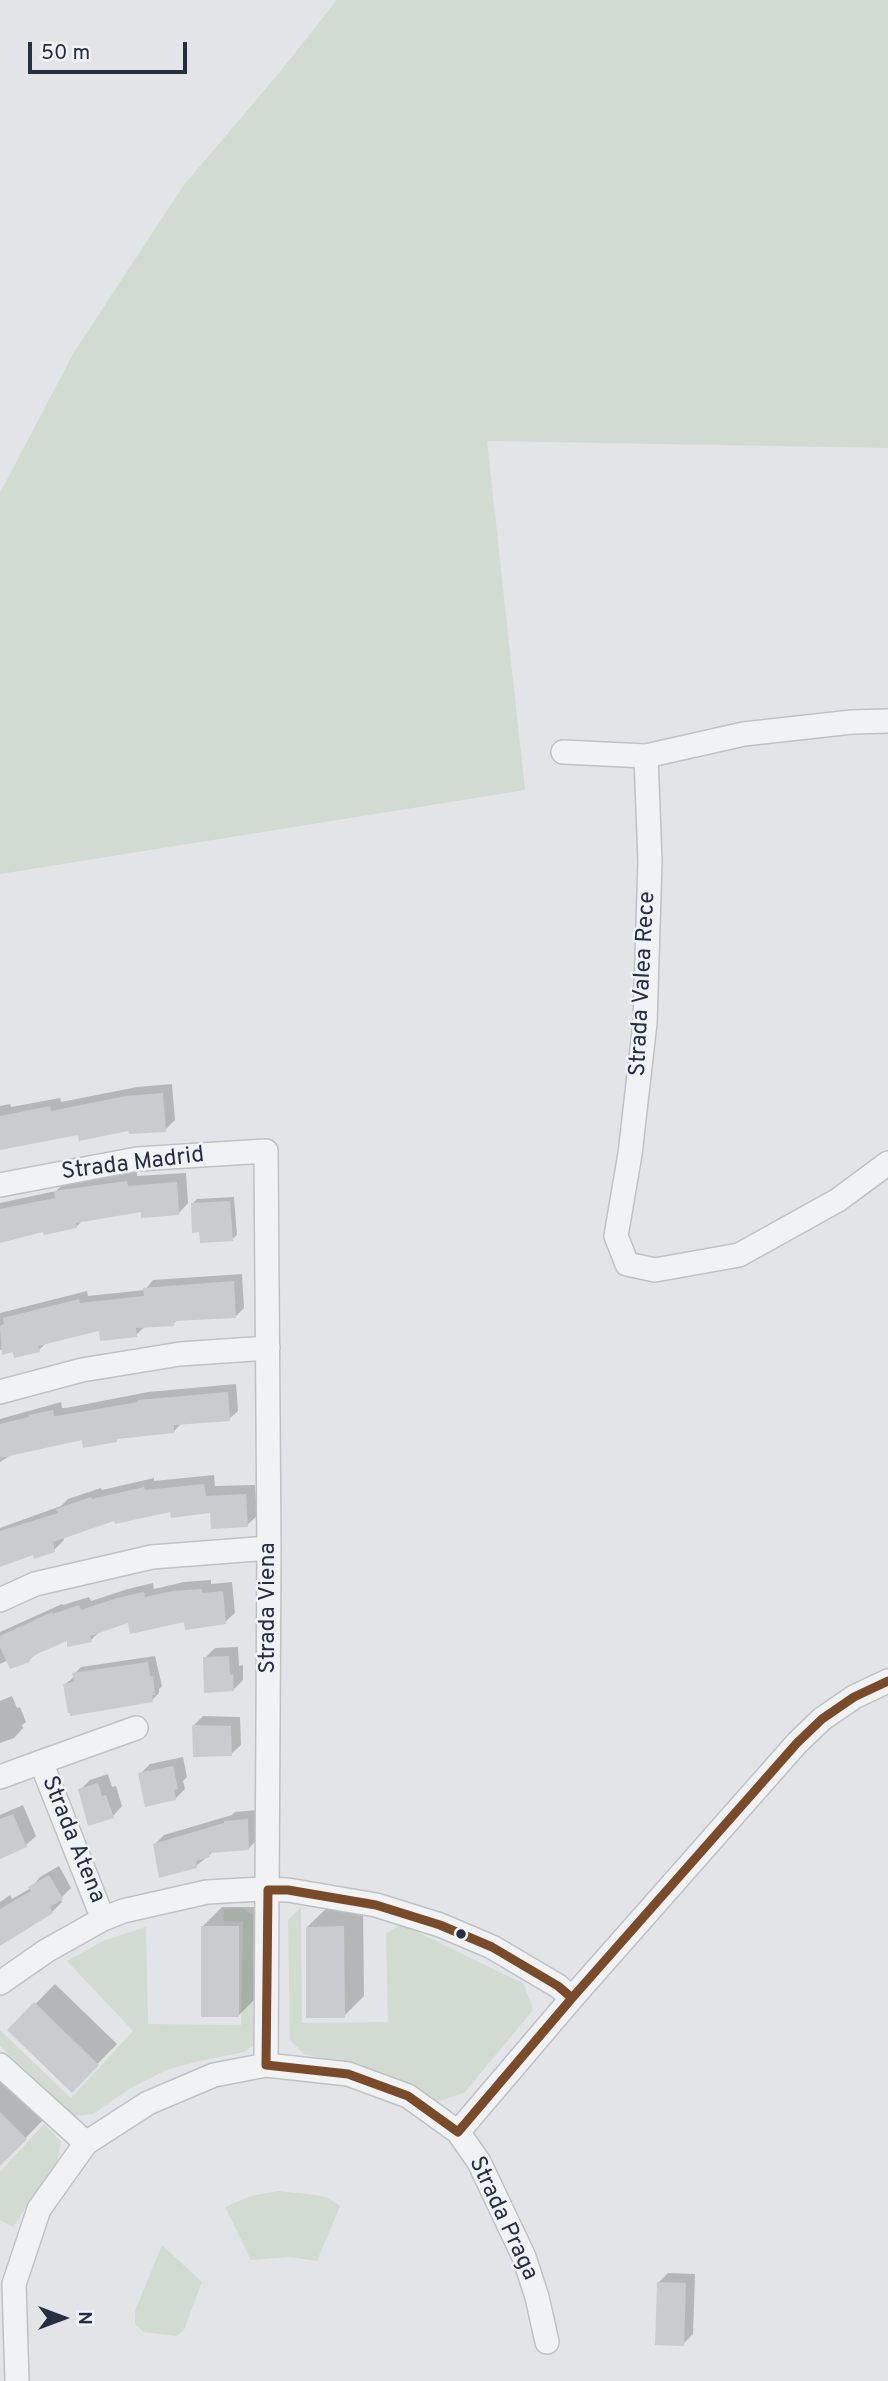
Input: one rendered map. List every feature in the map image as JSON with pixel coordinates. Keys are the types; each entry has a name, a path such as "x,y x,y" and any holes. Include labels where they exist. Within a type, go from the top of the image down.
{"street":[{"path":"563,752 646,756 744,734 852,722 888,721"},
{"name":"Strada Valea Rece","path":"646,756 650,861 645,1023 630,1154 616,1236 627,1264 655,1270 738,1255 838,1200 888,1163"},
{"name":"Strada Madrid","path":"0,1185 137,1159 266,1151"},
{"name":"Strada Viena","path":"266,1151 269,1548 266,2065"},
{"path":"0,1392 82,1370 180,1354 268,1348"},
{"path":"0,1600 35,1584 152,1557 269,1548"},
{"path":"458,2132 797,1743 822,1720 854,1697 888,1681"},
{"name":"Strada Atena","path":"0,1777 136,1728"},
{"name":"Strada Atena","path":"41,1762 103,1919"},
{"path":"0,1983 46,1951 103,1919 123,1911 206,1892 239,1889 288,1890 376,1905 440,1925 492,1947 558,1986 572,1998"},
{"path":"0,2065 86,2143"},
{"name":"Strada Praga","path":"18,2381 14,2284 38,2209 86,2143 148,2103 214,2075 266,2065 348,2074 408,2096 458,2132 479,2162 523,2257 537,2297 547,2342"}],"shaded area":[{"path":"337,0 888,0 888,448 487,441 525,790 0,874 0,493 74,352 184,185"},
{"path":"301,1907 302,2023 388,2022 386,1934 401,1924 524,1984 533,2010 464,2093 436,2102 367,2069 304,2054 290,2040 288,1920"},
{"path":"242,1908 253,1915 253,2046 244,2052 166,2070 129,2089 93,2114 74,2116 0,2046 0,2030 71,2098 133,2031 67,1961 103,1941 146,1927 148,2024 241,2025 243,1922 223,1921 224,1909"},
{"path":"44,2124 61,2142 57,2161 13,2227 0,2220 0,2172"},
{"path":"278,2191 316,2195 328,2198 340,2206 317,2261 290,2257 251,2260 225,2207 251,2196"},
{"path":"162,2245 202,2282 184,2330 176,2336 144,2332 135,2324 135,2311"}],"building":[{"path":"163,1093 166,1132 129,1134 128,1131 79,1141 78,1135 0,1150 0,1116 50,1106 51,1111 126,1096"},
{"path":"127,1181 128,1186 177,1182 179,1215 141,1218 141,1212 76,1223 77,1228 44,1235 43,1232 0,1243 0,1209 55,1198 54,1191"},
{"path":"230,1201 233,1241 200,1243 199,1232 192,1233 191,1203"},
{"path":"234,1281 236,1318 174,1321 174,1326 136,1328 137,1337 100,1341 99,1331 38,1346 40,1352 14,1358 13,1352 2,1355 0,1326 4,1324 3,1318 79,1299 80,1303 144,1296 143,1288"},
{"path":"228,1392 230,1421 174,1425 174,1433 117,1439 117,1442 83,1448 82,1440 0,1458 0,1424 29,1415 53,1410 54,1416 57,1416 138,1400"},
{"path":"204,1484 206,1496 246,1494 248,1527 211,1529 210,1513 171,1518 170,1512 115,1524 114,1521 53,1542 55,1552 34,1559 33,1555 0,1567 0,1531 58,1513 56,1509 91,1497 92,1499 144,1487 145,1490"},
{"path":"202,1589 202,1593 223,1591 226,1624 185,1630 184,1622 130,1634 128,1623 90,1636 92,1642 67,1647 67,1641 39,1653 29,1659 30,1662 10,1669 0,1647 0,1636 52,1612 53,1614 79,1605 81,1610 144,1592 145,1597"},
{"path":"229,1656 234,1691 204,1693 203,1657"},
{"path":"148,1662 150,1676 153,1676 153,1702 70,1716 68,1713 63,1684 74,1682 72,1673"},
{"path":"192,1725 231,1726 232,1756 193,1757"},
{"path":"173,1766 178,1789 174,1790 176,1800 145,1807 138,1773"},
{"path":"98,1783 102,1796 106,1795 114,1818 88,1826 78,1789"},
{"path":"13,1814 27,1847 0,1859 0,1819"},
{"path":"248,1819 249,1850 209,1853 210,1857 196,1861 197,1868 159,1878 153,1844 224,1821"},
{"path":"49,1875 63,1899 50,1907 53,1913 0,1946 0,1909 31,1891 28,1887"},
{"path":"201,1926 239,1926 239,2017 201,2017"},
{"path":"344,1926 345,2018 306,2018 306,1927"},
{"path":"34,2002 99,2065 72,2093 7,2030"},
{"path":"0,2112 27,2139 0,2166"},
{"path":"657,2282 686,2283 684,2346 655,2345"}],"transit line":[{"path":"572,1998 797,1743 822,1719 854,1697 888,1681"},
{"path":"268,1890 288,1890 376,1905 440,1925 492,1947 558,1986 572,1998 458,2132 408,2096 348,2074 266,2065 268,1890"}]}
